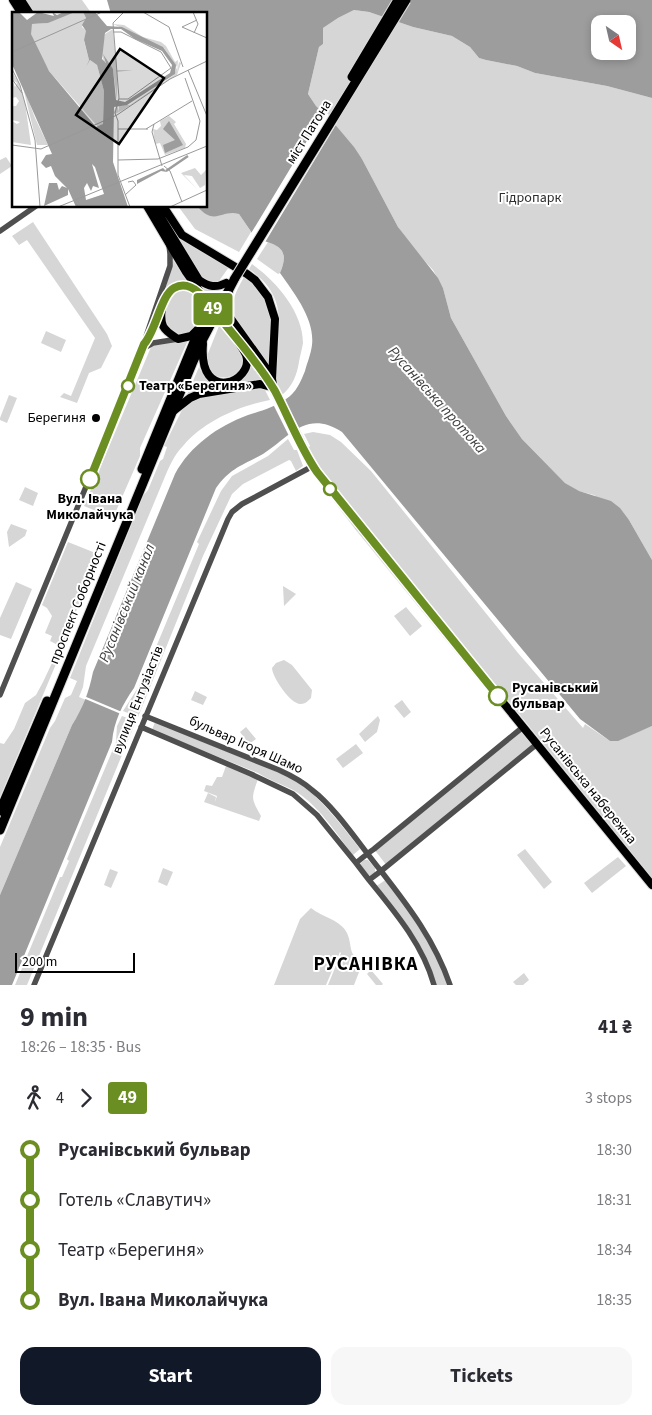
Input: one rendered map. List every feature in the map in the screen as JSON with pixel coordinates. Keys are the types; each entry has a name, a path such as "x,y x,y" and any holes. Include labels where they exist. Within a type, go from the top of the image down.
{"highway":[{"name":"міст Патона","path":"230,281 398,0"},
{"name":"міст Патона","path":"230,281 406,0"},
{"name":"проспект Соборності","path":"0,811 188,358 205,322 230,281"},
{"name":"проспект Соборності","path":"0,830 172,412 230,281"}],"main road":[{"path":"12,0 21,12"},
{"path":"21,0 29,12"},
{"path":"148,208 168,244 203,296 188,286 175,287 170,291 161,310 162,324 166,331 178,339 191,336 205,322"},
{"path":"155,208 199,280 211,286 218,286 230,281"},
{"name":"Русанівська набережна","path":"164,208 182,235 247,274 262,288 272,307 275,328 273,387"},
{"name":"Русанівська набережна","path":"230,281 229,316 264,365 300,444 313,466 359,526 652,885"},
{"name":"Русанівська набережна","path":"224,323 273,387"},
{"path":"203,339 202,354 204,368 215,381 232,382 244,370 246,362 246,355 233,334"},
{"path":"172,412 190,398 199,394 260,384 273,387"}],"street":[{"path":"0,231 33,208"},
{"path":"0,695 143,347 170,266 168,244"},
{"path":"143,347 150,338 161,310"},
{"path":"143,347 153,343 178,339"},
{"name":"вулиця Ентузіастів","path":"34,985 228,518 242,504 313,466"},
{"name":"бульвар Ігоря Шамо","path":"145,716 294,777 313,790 326,803 380,871"},
{"path":"356,863 523,726"},
{"name":"бульвар Ігоря Шамо","path":"141,727 294,794 317,815 369,880"},
{"path":"434,985 426,964 403,924 369,880 537,744"},
{"path":"380,871 430,938 441,960 450,985"}],"green space":[{"path":"25,0 82,0 91,12 34,12"},
{"name":"Гідропарк","path":"354,10 369,12 413,27 452,36 470,47 479,58 517,66 535,73 607,86 652,98 652,560 629,520 594,495 578,491 565,483 522,439 506,416 451,318 443,288 433,270 409,244 398,227 362,159 333,122 316,106 308,94 319,47 323,44 323,28"},
{"path":"6,157 12,166 0,174 0,160"},
{"path":"226,194 251,232 239,252 195,229 179,208 208,208 208,205"},
{"path":"159,208 179,235 229,267 219,281 209,282 200,276"},
{"path":"33,222 107,334 112,346 101,368 89,373 77,403 60,397 64,393 71,396 95,338 27,240 19,245 12,236"},
{"path":"268,242 274,244 283,253 283,262 278,274 257,259"},
{"path":"173,260 187,281 176,283 165,290"},
{"path":"252,264 270,279 287,298 302,331 303,343 297,372 294,380 282,395 277,379 276,364 279,315 275,299 266,284 249,269"},
{"path":"244,277 255,286 268,306 271,340 268,366 233,314 234,299"},
{"path":"196,281 217,288 191,331 183,336 175,335 169,329 166,321 167,301 173,293 184,287 195,294 202,304 208,300"},
{"path":"223,316 228,321 221,326 241,354 242,365 236,374 220,377 209,373 207,356"},
{"path":"46,331 66,340 61,352 41,343"},
{"path":"189,338 140,448 140,456 113,518 84,506 151,347 155,344"},
{"path":"250,359 262,380 232,385 238,381"},
{"path":"199,367 203,375 209,380 224,387 186,397"},
{"path":"264,388 270,400 246,406 212,422 191,437 172,461 86,666 83,687 79,697 86,700 72,725 0,895 0,847 50,728 65,698 71,695 77,681 70,678 143,496 148,490 160,461 163,459 167,447 164,446 183,408 188,403 202,397"},
{"path":"9,395 17,398 7,423 0,420 0,418"},
{"path":"313,432 330,435 341,442 371,471 518,653 583,728 585,724 610,741 615,741 652,726 652,878 320,468 308,448 310,446 304,434"},
{"path":"288,439 294,450 297,450 303,466 296,471 289,460 243,484 232,494 203,556 138,717 123,711 141,683 199,544 197,542 221,491 232,476 268,456"},
{"path":"25,487 38,493 33,506 19,500"},
{"path":"11,524 27,530 25,536 9,547 7,532"},
{"path":"68,542 98,554 56,664 0,797 0,743 4,744 14,729 25,703 36,695 60,646 50,641 52,636 45,633 52,616 47,608 42,605"},
{"path":"16,582 32,589 11,639 0,635 0,618"},
{"path":"283,586 296,594 284,606"},
{"path":"406,607 422,626 410,636 394,616"},
{"path":"284,660 292,665 312,690 311,698 305,703 301,704 292,700 275,678 272,668 276,663"},
{"path":"195,691 207,697 203,705 191,700"},
{"path":"402,700 411,712 404,718 394,706"},
{"path":"122,716 136,721 27,985 15,985 60,877 62,877 69,861 67,859 116,742 117,726"},
{"path":"378,716 380,720 377,732 365,742 359,734"},
{"path":"155,722 294,779 322,803 360,849 353,855 318,811 293,790 258,773 152,730"},
{"path":"246,727 256,739 249,744 240,732"},
{"path":"523,727 537,744 387,866 374,849"},
{"path":"356,744 363,753 343,768 336,759"},
{"path":"226,766 258,779 253,798 261,816 259,821 204,802 208,793 216,797 215,802 217,796 204,791 206,785 212,786 217,777 222,777"},
{"path":"525,849 552,882 544,889 517,855"},
{"path":"618,857 626,866 592,893 584,883"},
{"path":"364,860 368,860 375,868 375,873 369,876 360,864"},
{"path":"163,868 173,872 167,886 158,882"},
{"path":"110,869 118,872 111,888 104,885"},
{"path":"387,879 415,916 450,985 434,985 416,945 375,887"},
{"path":"311,908 336,922 347,933 352,953 363,962 354,985 328,985 340,952 326,985 274,985 300,919"},
{"path":"371,970 382,985 376,985 367,974"},
{"path":"524,973 529,980 523,985 516,985 513,982"}],"water":[{"path":"107,0 652,0 652,98 607,86 535,73 517,66 479,58 470,47 452,36 413,27 369,12 354,10 323,28 323,44 319,47 308,94 316,106 333,122 354,147 398,227 438,278 443,288 451,318 506,416 522,439 565,483 579,491 611,501 620,508 652,560 652,726 618,741 610,741 580,719 342,432 318,423 308,424 290,434 263,454 232,471 216,488 134,688 119,714 112,742 12,985 0,985 0,895 72,725 85,700 93,672 175,474 197,446 216,431 248,415 273,407 290,396 302,379 309,358 312,345 310,326 297,298 280,273 284,258 280,248 256,239 239,214 209,215 199,208 208,208 208,12 110,12"}],"pier":[{"path":"325,111 337,123 264,244 255,241 250,235"},
{"path":"283,398 300,430 289,436 273,404"},
{"path":"84,696 122,712 121,714 83,698"}],"tunnel":[{"path":"205,299 224,323"}],"bus line":[{"name":"49","path":"90,479 144,344 150,338 166,297 175,287 181,285 188,286 201,293 254,361 274,390 293,431 317,472 498,696"}],"place":[{"name":"Театр «Берегиня»","path":"128,386"},
{"name":"Берегиня","path":"96,418"},
{"name":"Вул. Івана Миколайчука","path":"90,479"},
{"name":"Русанівський бульвар","path":"498,696"}],"district":[{"name":"РУСАНІВКА","path":"366,964"}],"water label":[{"name":"Русанівська протока","path":"437,400"},
{"name":"Русанівський канал","path":"127,603"}]}
